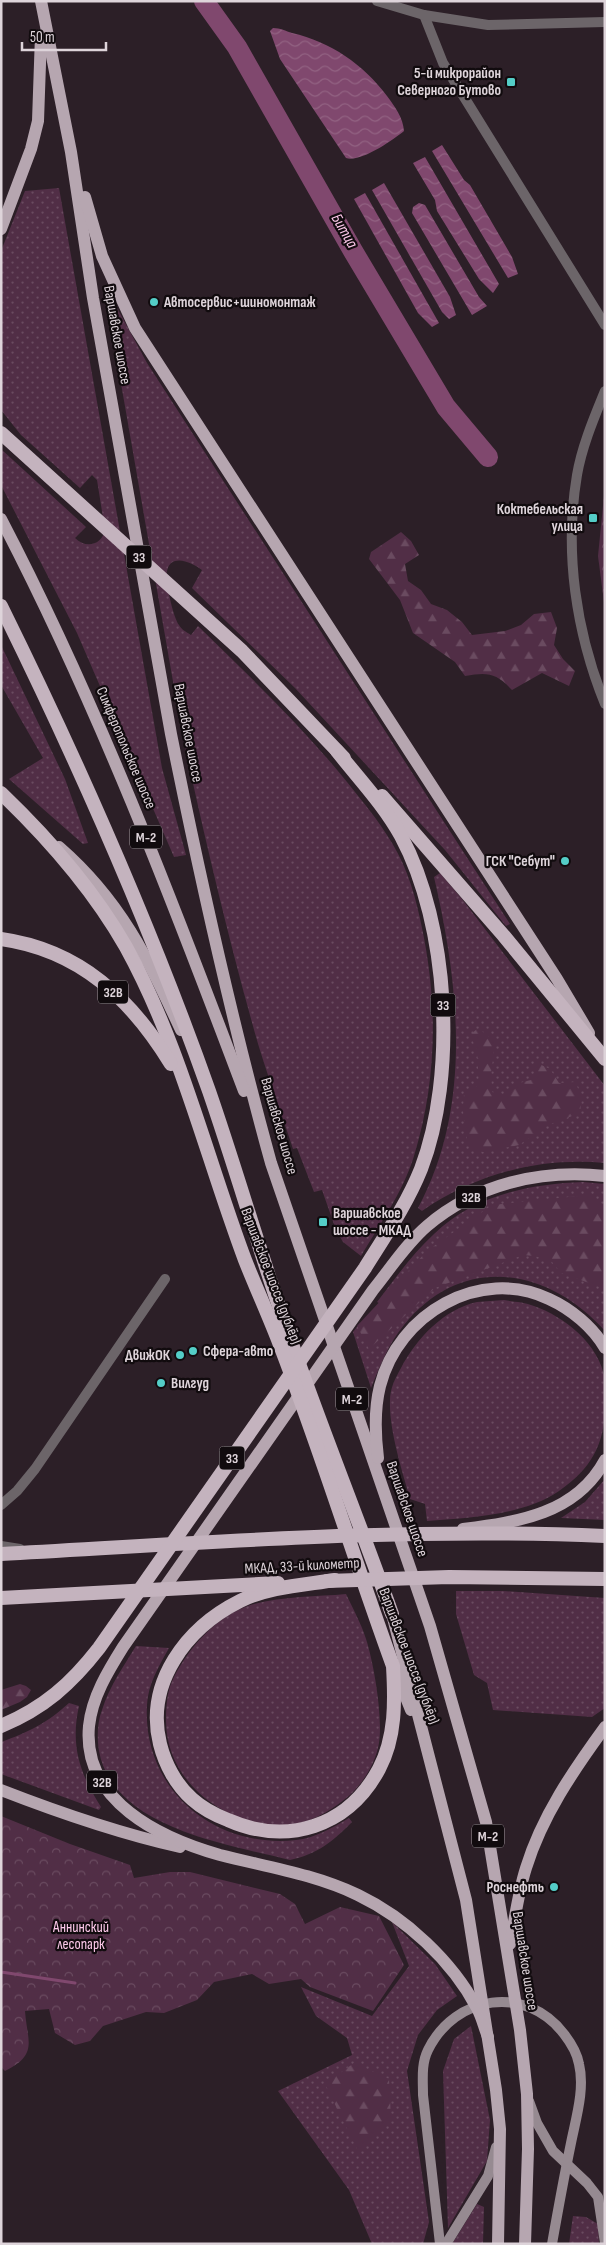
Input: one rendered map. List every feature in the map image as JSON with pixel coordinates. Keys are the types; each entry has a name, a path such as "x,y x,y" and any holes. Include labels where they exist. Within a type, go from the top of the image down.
{"highway":[{"name":"33","path":"1,433 248,657 394,808 504,936 605,1059"},
{"name":"М-2","path":"1,606 60,728 148,931 209,1092 283,1319 352,1501 392,1614"},
{"name":"33","path":"1,1726 24,1716 46,1703 84,1667 99,1648 365,1268 410,1193 429,1145 442,1063 443,1004 433,934 411,857 386,813 337,751"},
{"path":"1,793 38,829"},
{"name":"Варшавское шоссе (дублёр)","path":"38,829 80,878 125,945 145,983 175,1057 246,1260 280,1346 393,1666"},
{"name":"32B","path":"1,939 41,948 65,957 104,984 144,1024 188,1093"},
{"name":"МКАД, 33-й километр","path":"1,1554 391,1535 515,1534 605,1536"},
{"name":"МКАД, 33-й километр","path":"1,1598 335,1580 449,1577 605,1580"},
{"path":"335,1580 274,1590 242,1600 215,1614 194,1633 176,1654 165,1676 157,1702 157,1731 164,1758 175,1779 192,1799 214,1815 238,1825 267,1832 295,1832 322,1824 346,1810 366,1791 380,1769 389,1746 394,1721 393,1666"}],"main road":[{"name":"Варшавское шоссе","path":"41,1 71,152 95,308 171,734 240,1044 271,1163 426,1613 486,1822 520,2030 527,2094 528,2149 525,2244"},
{"path":"1,229 31,149 38,122 41,76 41,1"},
{"path":"71,152 102,256 135,328 557,979 605,1059"},
{"path":"1,424 35,464"},
{"name":"Симферопольское шоссе","path":"1,519 60,638 167,886 271,1163"},
{"path":"38,829 82,867 132,932 209,1092"},
{"name":"32B","path":"222,1855 173,1838 141,1822 119,1805 103,1786 93,1765 89,1745 89,1726 93,1707 110,1668 372,1290 409,1244 426,1227 465,1200 486,1190 533,1177 559,1174 605,1176"},
{"path":"387,1500 375,1435 376,1408 380,1385 400,1344 429,1313 449,1300 470,1291 517,1288 538,1293 559,1303 592,1330 605,1348"},
{"path":"391,1535 503,1524 536,1517 558,1508 576,1496 592,1480 605,1460"},
{"name":"М-2","path":"392,1614 466,1900 488,2037"},
{"name":"Варшавское шоссе (дублёр)","path":"393,1666 430,1757"},
{"path":"508,1954 516,1904 535,1841 565,1784 605,1727"},
{"path":"1,1790 65,1815 111,1829 282,1869 328,1883 359,1896 388,1913 415,1934 440,1957 477,2009 488,2037 500,2129 498,2244"},
{"path":"440,2244 422,2071 427,2051 441,2029 460,2013 479,2005 500,2002 523,2003 542,2012 557,2024 571,2043 579,2063 581,2078 552,2244"},
{"path":"527,2094 537,2123 553,2151 587,2182 598,2197 605,2243"},
{"path":"446,2244 488,2176 500,2129"}],"street":[{"path":"377,1 424,15 488,25 605,22"},
{"path":"424,15 443,63 605,325"},
{"path":"605,391 577,474 572,520 572,557 581,633 605,704"},
{"path":"148,931 175,1057"},
{"path":"1,1505 17,1491 35,1469 165,1279"},
{"path":"1,1546 25,1550 64,1551"},
{"path":"436,2244 439,2233"}],"green space":[{"path":"59,188 162,768 186,855 174,857 77,633 1,485 1,449 86,527 75,538 84,544 93,544 101,539 105,530 97,480 92,475 80,488 21,435 1,410 1,251 25,191"},
{"path":"116,306 147,363 510,924 506,926 445,850 295,688 192,588 202,570 188,562 177,560 169,565 167,571 168,590 174,615 180,626 191,635 198,626 275,702 330,761 387,835 403,863 414,895 427,957 433,1014 431,1071 427,1099 422,1128 404,1182 361,1256 343,1242 336,1230 322,1190 314,1192 297,1148 293,1149 257,1041 233,953 182,733 108,309"},
{"path":"605,486 605,610 598,556"},
{"path":"401,532 411,541 419,555 405,564 408,581 421,590 431,604 447,610 462,622 472,635 505,631 521,625 534,614 551,612 557,628 554,645 563,659 575,671 569,686 542,673 512,690 501,680 491,675 465,676 455,662 413,633 400,600 369,559 371,552"},
{"path":"1,645 65,779 88,843 83,844 9,779 43,758 1,685"},
{"path":"440,873 605,1086 605,1163 556,1163 509,1171 464,1187 422,1211 418,1208 436,1169 447,1128 454,1087 456,1045 450,960 434,877"},
{"path":"477,1029 495,1042 491,1075 492,1092 508,1095 519,1083 535,1079 535,1062 550,1069 559,1083 575,1082 582,1097 580,1113 548,1125 519,1145 483,1152 468,1145 463,1111 464,1094 479,1085 477,1050 470,1035"},
{"path":"583,1182 605,1184 605,1331 582,1309 558,1293 532,1282 505,1277 478,1278 452,1287 427,1302 404,1325 389,1347 371,1388 353,1332 360,1323 369,1328 396,1312 377,1302 418,1250 434,1234 467,1210 504,1194 543,1185"},
{"path":"588,1195 605,1207 605,1291 603,1288 561,1273 552,1262 535,1256 523,1255 435,1288 369,1349 357,1326 427,1251 492,1205"},
{"path":"504,1300 531,1305 557,1317 579,1334 596,1354 605,1379 604,1420 599,1444 594,1455 580,1474 559,1491 545,1499 496,1514 427,1521 425,1504 410,1499 397,1450 390,1412 390,1396 393,1384 415,1346 442,1318 453,1311 477,1302"},
{"path":"605,1479 605,1520 561,1518 585,1502"},
{"path":"456,1591 503,1591 605,1598 605,1708 592,1717 493,1710 487,1683 474,1675 456,1614"},
{"path":"346,1594 366,1639 377,1691 380,1719 379,1743 369,1771 355,1790 344,1800 310,1820 294,1824 271,1824 248,1820 226,1812 207,1800 190,1784 177,1765 169,1744 166,1721 168,1693 180,1666 203,1636 223,1619 245,1607 269,1601"},
{"path":"136,1646 169,1648 149,1690 147,1705 149,1735 157,1763 170,1787 189,1807 212,1823 237,1835 266,1840 303,1839 323,1832 349,1818 352,1822 338,1836 317,1851 290,1860 206,1839 176,1828 149,1815 126,1798 109,1777 99,1751 98,1730 100,1715 108,1693"},
{"path":"20,1684 31,1690 27,1697 1,1710 1,1690"},
{"path":"69,1703 79,1706 76,1720 76,1747 87,1783 101,1807 99,1810 1,1774 1,1742 37,1726"},
{"name":"Аннинский лесопарк","path":"1,1816 70,1844 130,1865 134,1878 170,1872 190,1872 280,1894 295,1904 305,1924 340,1907 379,1916 404,1965 373,2011 310,1987 301,1979 269,1984 252,1974 214,1982 197,2000 164,2013 146,2012 103,2026 90,2041 75,2045 55,2033 49,2009 25,2011 29,2039 27,2052 23,2059 5,2071 1,2067"},
{"path":"392,1922 435,1964 457,1996 437,2010 418,2035 407,2071 429,2222 423,2244 372,2244 349,2190 278,2091 352,2055 347,2038 316,2016 301,1987 372,2016 409,1966"},
{"path":"471,2026 490,2120 487,2161 448,2228 443,2071 454,2039"},
{"path":"354,2063 389,2079 391,2119 358,2151 325,2084"},
{"path":"477,2204 484,2207 483,2244 452,2244"},
{"path":"573,2216 586,2217 598,2224 599,2244 569,2244"}],"water":[{"path":"273,28 320,42 357,64 378,84 393,104 400,117 404,131 385,145 368,154 352,159 346,158 280,59 270,31"},
{"path":"442,145 464,180 470,185 512,257 518,274 508,278 432,151"},
{"path":"425,157 499,284 493,293 479,279 437,211 435,200 413,163"},
{"path":"384,183 450,297 456,315 449,319 442,312 372,190"},
{"path":"365,193 439,323 432,327 418,313 354,199"},
{"path":"419,203 425,205 479,297 487,306 472,315 412,213 413,207"}],"waterway":[{"name":"Битца","path":"204,1 237,47 353,251 446,407 488,457"},
{"path":"1,1972 75,1983"}],"place":[{"name":"5-й микрорайон Северного Бутово","path":"511,82"},
{"name":"Автосервис+шиномонтаж","path":"154,302"},
{"name":"Коктебельская улица","path":"593,518"},
{"name":"ГСК \"Себут\"","path":"565,861"},
{"name":"Варшавское шоссе - МКАД","path":"323,1222"},
{"name":"Сфера-авто","path":"193,1351"},
{"name":"ДвижОК","path":"180,1355"},
{"name":"Вилгуд","path":"161,1383"},
{"name":"Роснефть","path":"554,1887"}]}
